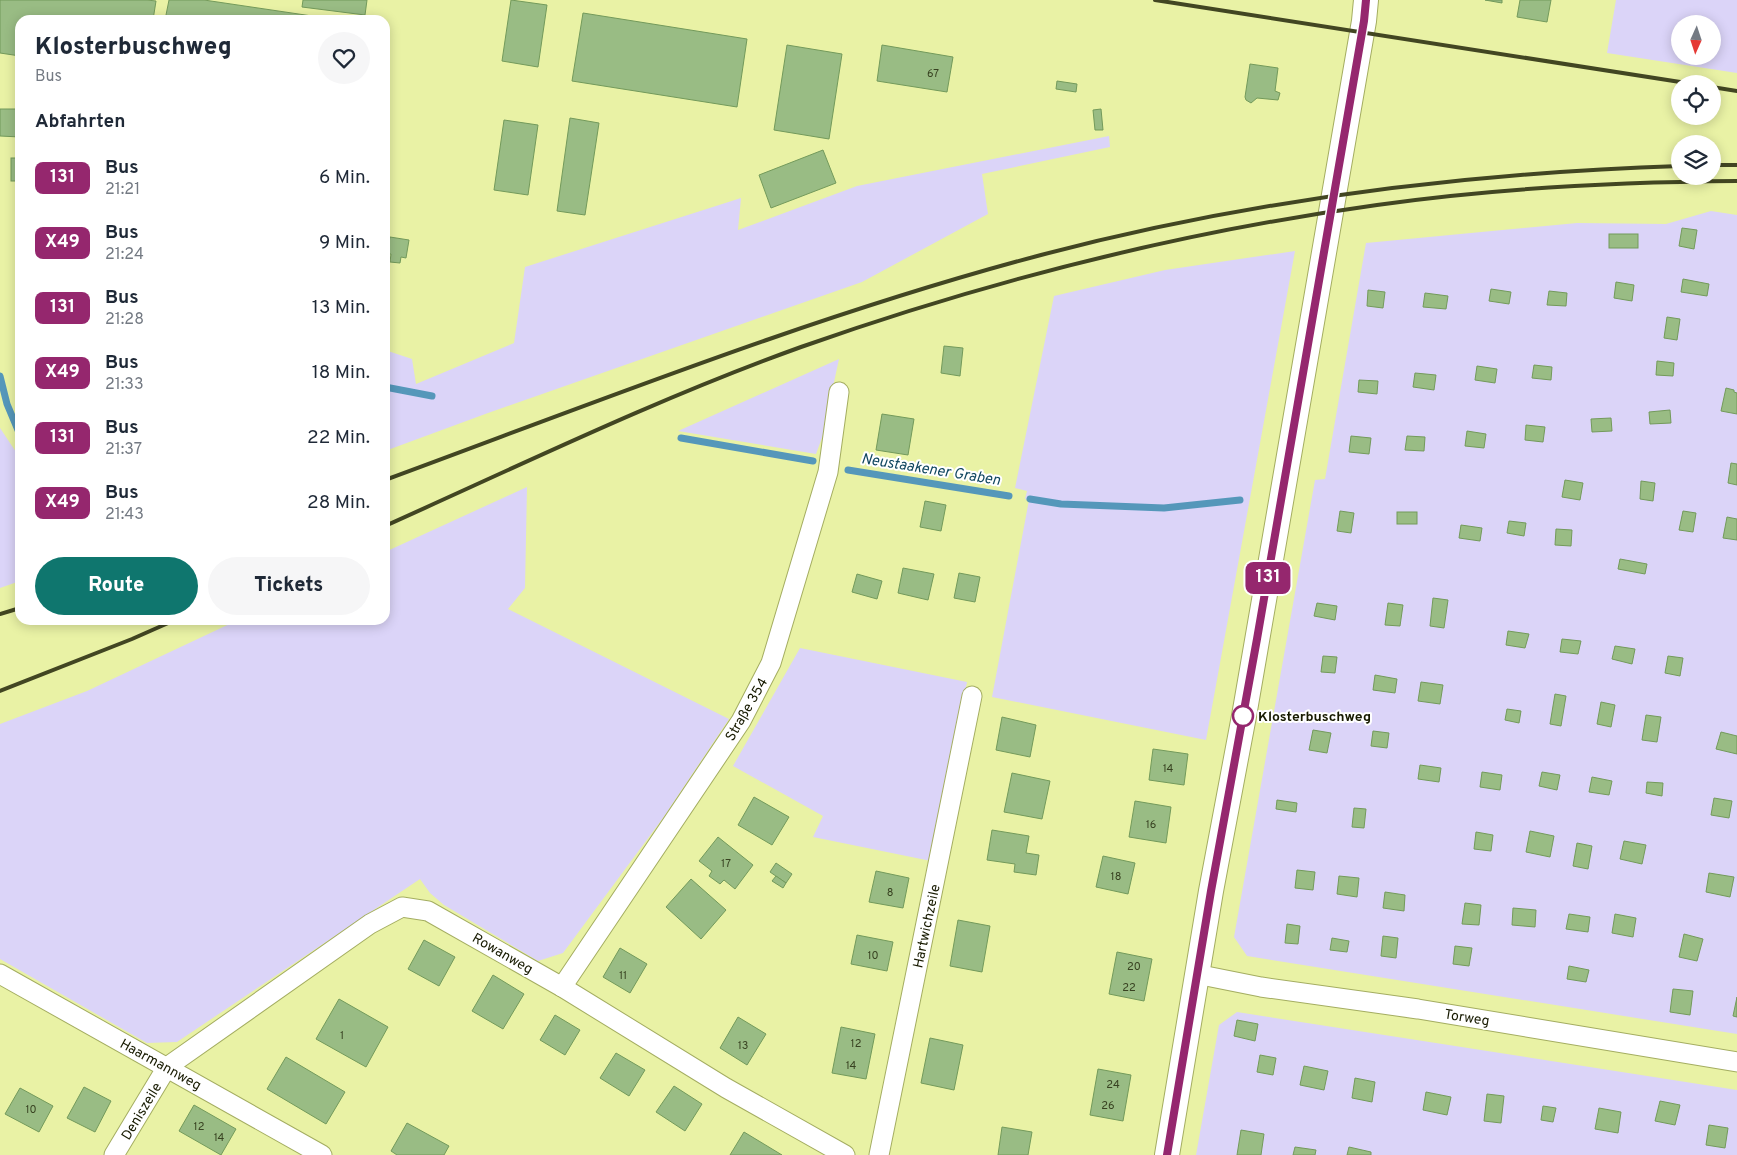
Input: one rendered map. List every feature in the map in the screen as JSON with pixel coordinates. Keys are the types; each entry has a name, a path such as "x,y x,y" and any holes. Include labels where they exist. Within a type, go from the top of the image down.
{"street":[{"path":"1166,1155 1196,974 1249,687 1348,117 1366,0"},
{"name":"Straße 354","path":"562,987 741,721 772,663 828,472 840,392"},
{"name":"Hartwichzeile","path":"879,1155 972,696"},
{"name":"Rowanweg","path":"167,1067 370,924 402,907 428,911 562,987 726,1088 845,1155"},
{"name":"Haarmannweg","path":"0,974 322,1155"},
{"name":"Torweg","path":"1196,974 1261,987 1418,1009 1737,1062"},
{"name":"Deniszeile","path":"114,1155 167,1067"}],"shaded area":[{"path":"1616,0 1737,0 1737,73 1685,65 1721,65 1721,15 1671,15 1671,63 1607,53"},
{"path":"1109,136 1110,147 982,174 988,214 862,282 390,449 390,352 412,359 416,384 514,343 525,267 741,198 738,230 857,186"},
{"path":"1711,211 1737,215 1737,1034 1247,956 1234,937 1315,480 1325,479 1366,243 1577,223 1666,224"},
{"path":"1295,251 1206,740 992,697 1029,500 1025,499 1027,491 1015,488 1054,296 1165,270"},
{"path":"839,359 826,419 829,419 816,454 678,431"},
{"path":"0,428 15,450 15,583 0,588"},
{"path":"527,487 525,588 508,609 729,719 663,818 563,953 538,961 444,905 430,893 420,879 177,1042 147,1043 0,959 0,724 87,691 227,625 390,625 390,550"},
{"path":"800,648 967,682 931,861 813,837 823,816 733,766"},
{"path":"1237,1012 1737,1090 1737,1155 1196,1155 1219,1025"}],"building":[{"path":"0,0 156,1 154,15 15,15 15,55 0,53"},
{"path":"169,0 204,0 305,15 166,15"},
{"path":"303,0 367,0 365,15 302,7"},
{"path":"511,0 547,5 538,67 502,61"},
{"path":"1485,0 1502,0 1502,3"},
{"path":"1520,0 1551,0 1547,22 1517,17"},
{"path":"583,13 747,39 737,107 572,81"},
{"path":"787,45 842,54 829,139 774,130"},
{"path":"882,45 953,57 947,92 877,81"},
{"path":"1250,64 1278,68 1275,91 1280,93 1278,100 1257,98 1251,103 1246,100"},
{"path":"1057,81 1077,84 1076,92 1056,89"},
{"path":"0,109 15,109 15,137 0,136"},
{"path":"1101,109 1103,130 1095,130 1093,110"},
{"path":"570,118 599,123 585,215 557,211"},
{"path":"504,120 538,125 528,195 494,190"},
{"path":"823,150 836,183 771,208 759,175"},
{"path":"11,158 15,158 15,181 11,181"},
{"path":"1682,228 1697,230 1694,249 1679,246"},
{"path":"1609,234 1638,234 1638,248 1609,248"},
{"path":"390,237 409,240 406,258 401,257 400,263 390,262"},
{"path":"1683,279 1709,284 1707,296 1681,292"},
{"path":"1616,282 1634,285 1632,301 1614,298"},
{"path":"1491,289 1511,292 1509,304 1489,301"},
{"path":"1368,290 1385,292 1383,308 1367,306"},
{"path":"1549,291 1567,293 1566,306 1547,305"},
{"path":"1425,293 1448,296 1446,309 1423,307"},
{"path":"1667,317 1680,319 1677,340 1664,338"},
{"path":"944,346 963,348 960,376 941,373"},
{"path":"1657,361 1674,363 1673,376 1656,375"},
{"path":"1534,365 1552,367 1551,380 1532,378"},
{"path":"1477,366 1497,369 1495,383 1475,380"},
{"path":"1415,373 1436,375 1434,390 1413,387"},
{"path":"1359,380 1378,381 1377,394 1358,392"},
{"path":"1726,388 1737,393 1737,414 1721,411"},
{"path":"1670,410 1671,423 1650,424 1649,412"},
{"path":"882,414 914,419 908,455 876,450"},
{"path":"1611,418 1612,431 1592,432 1591,419"},
{"path":"1526,425 1545,427 1543,442 1525,440"},
{"path":"1467,431 1486,434 1484,448 1465,446"},
{"path":"1351,436 1371,438 1369,454 1349,452"},
{"path":"1407,436 1425,437 1424,451 1405,450"},
{"path":"1731,463 1737,464 1737,485 1728,483"},
{"path":"1565,480 1583,483 1580,500 1562,497"},
{"path":"1641,481 1655,483 1653,501 1640,499"},
{"path":"925,501 946,505 941,531 920,527"},
{"path":"1340,511 1354,513 1351,533 1337,531"},
{"path":"1683,511 1696,513 1693,532 1679,530"},
{"path":"1397,512 1417,512 1417,524 1397,524"},
{"path":"1727,517 1737,519 1737,540 1723,538"},
{"path":"1509,521 1526,523 1524,536 1507,533"},
{"path":"1461,525 1482,528 1480,541 1459,538"},
{"path":"1556,529 1572,530 1571,546 1555,545"},
{"path":"1620,559 1647,564 1645,574 1618,569"},
{"path":"903,568 934,574 928,600 898,593"},
{"path":"959,573 980,577 975,602 954,598"},
{"path":"857,574 882,581 877,599 852,592"},
{"path":"1433,598 1448,600 1444,628 1430,626"},
{"path":"1317,603 1337,606 1335,620 1314,616"},
{"path":"1388,603 1403,605 1400,626 1385,625"},
{"path":"1508,631 1529,634 1525,648 1506,645"},
{"path":"1562,639 1581,641 1578,654 1560,652"},
{"path":"1615,646 1635,649 1632,664 1612,659"},
{"path":"1323,656 1337,657 1335,673 1321,672"},
{"path":"1668,656 1683,658 1680,676 1665,673"},
{"path":"1375,675 1397,679 1395,693 1373,690"},
{"path":"1421,682 1443,685 1440,704 1418,701"},
{"path":"1555,694 1566,696 1561,726 1550,724"},
{"path":"1601,702 1615,705 1611,727 1597,724"},
{"path":"1507,709 1521,711 1519,723 1505,720"},
{"path":"1646,715 1661,717 1657,742 1642,740"},
{"path":"1002,717 1036,725 1030,757 996,750"},
{"path":"1313,730 1331,733 1327,753 1309,750"},
{"path":"1373,731 1389,733 1387,748 1371,746"},
{"path":"1721,732 1737,736 1737,754 1716,749"},
{"path":"1153,749 1188,754 1184,785 1149,780"},
{"path":"1420,765 1441,768 1439,782 1418,779"},
{"path":"1482,772 1502,775 1500,790 1480,787"},
{"path":"1542,772 1560,775 1557,790 1539,786"},
{"path":"1012,773 1050,781 1042,819 1004,812"},
{"path":"1592,777 1612,781 1609,795 1589,792"},
{"path":"1647,782 1663,783 1662,796 1646,793"},
{"path":"754,797 789,817 772,845 738,825"},
{"path":"1714,798 1732,801 1729,818 1711,815"},
{"path":"1277,800 1297,803 1296,812 1276,809"},
{"path":"1135,801 1171,807 1166,843 1129,837"},
{"path":"1354,808 1366,809 1364,828 1352,827"},
{"path":"992,830 1029,836 1026,853 1039,855 1036,875 1014,872 1015,864 987,860"},
{"path":"1530,831 1554,836 1550,857 1526,852"},
{"path":"1476,832 1493,835 1491,851 1474,849"},
{"path":"718,837 753,865 735,889 724,880 720,884 709,876 712,871 699,861"},
{"path":"1624,841 1646,845 1642,864 1620,859"},
{"path":"1577,843 1592,846 1588,869 1573,866"},
{"path":"1103,856 1135,863 1128,894 1096,887"},
{"path":"776,863 792,874 786,883 770,872"},
{"path":"1297,870 1315,872 1313,890 1295,888"},
{"path":"876,871 909,878 903,908 869,902"},
{"path":"1709,873 1734,877 1730,897 1706,892"},
{"path":"776,876 786,883 783,888 772,881"},
{"path":"1339,876 1359,878 1357,897 1337,894"},
{"path":"691,879 726,910 701,939 666,907"},
{"path":"1385,892 1405,895 1404,911 1383,908"},
{"path":"1465,903 1481,905 1479,925 1462,924"},
{"path":"1513,908 1536,910 1535,927 1512,925"},
{"path":"1569,914 1590,917 1588,932 1566,929"},
{"path":"1615,914 1636,918 1633,937 1612,933"},
{"path":"958,920 990,926 982,972 950,966"},
{"path":"1287,924 1300,926 1298,944 1285,943"},
{"path":"1684,934 1703,939 1697,961 1679,957"},
{"path":"857,935 893,942 887,971 851,964"},
{"path":"1383,936 1398,938 1396,958 1381,956"},
{"path":"1332,938 1349,941 1347,952 1330,950"},
{"path":"424,940 455,957 439,986 408,969"},
{"path":"1455,946 1472,948 1469,966 1453,964"},
{"path":"620,948 647,964 630,993 603,977"},
{"path":"1117,952 1152,959 1144,1001 1109,994"},
{"path":"1569,966 1589,970 1586,982 1567,979"},
{"path":"493,975 524,994 503,1029 472,1011"},
{"path":"1673,989 1693,991 1690,1015 1670,1012"},
{"path":"1737,997 1737,1017 1733,1016"},
{"path":"339,999 388,1027 366,1067 316,1039"},
{"path":"555,1015 580,1030 565,1055 540,1040"},
{"path":"738,1017 766,1034 747,1065 720,1048"},
{"path":"1237,1020 1258,1024 1255,1041 1234,1036"},
{"path":"841,1027 875,1034 866,1079 832,1073"},
{"path":"930,1038 963,1045 954,1090 921,1083"},
{"path":"616,1053 645,1070 629,1096 600,1078"},
{"path":"1260,1055 1276,1058 1273,1075 1257,1072"},
{"path":"286,1057 345,1092 326,1124 267,1089"},
{"path":"1304,1066 1328,1071 1324,1090 1300,1085"},
{"path":"1098,1069 1131,1075 1123,1121 1090,1115"},
{"path":"1355,1078 1375,1082 1372,1102 1352,1098"},
{"path":"674,1086 702,1104 685,1131 656,1112"},
{"path":"84,1087 111,1101 95,1132 67,1118"},
{"path":"20,1088 53,1106 39,1132 5,1114"},
{"path":"1426,1092 1451,1097 1447,1115 1423,1110"},
{"path":"1487,1094 1504,1096 1501,1123 1484,1121"},
{"path":"1660,1101 1680,1105 1675,1125 1655,1121"},
{"path":"194,1105 236,1129 221,1155 179,1131"},
{"path":"1543,1106 1556,1108 1553,1122 1541,1120"},
{"path":"1599,1108 1621,1112 1618,1133 1595,1129"},
{"path":"407,1123 449,1146 444,1155 397,1155 391,1151"},
{"path":"1709,1125 1728,1128 1725,1148 1706,1145"},
{"path":"1002,1127 1032,1132 1028,1155 998,1155"},
{"path":"1241,1130 1264,1134 1261,1155 1237,1155"},
{"path":"744,1132 782,1155 730,1155"},
{"path":"1295,1147 1316,1150 1315,1155 1293,1155"},
{"path":"1349,1147 1371,1152 1371,1155 1347,1155"}],"waterway":[{"name":"Neustaakener Graben","path":"0,376 7,404 15,423"},
{"name":"Neustaakener Graben","path":"390,388 432,396"},
{"name":"Neustaakener Graben","path":"681,438 813,461"},
{"name":"Neustaakener Graben","path":"848,470 1009,496"},
{"name":"Neustaakener Graben","path":"1030,499 1061,504 1164,508 1240,500"}],"railway":[{"path":"1155,0 1671,81"},
{"path":"1721,88 1737,91"},
{"path":"1721,165 1737,165"},
{"path":"390,478 629,389 793,331 958,278 1041,255 1199,219 1358,192 1518,175 1671,166"},
{"path":"390,524 592,432 748,367 871,323 1014,280 1086,261 1231,229 1304,216 1422,199 1557,187 1737,181"},
{"path":"0,614 15,610"},
{"path":"0,691 164,625"}],"bus line":[{"name":"131","path":"1167,1155 1211,891 1274,544 1364,21 1366,0"}],"place":[{"name":"Klosterbuschweg","path":"1243,716"}]}
